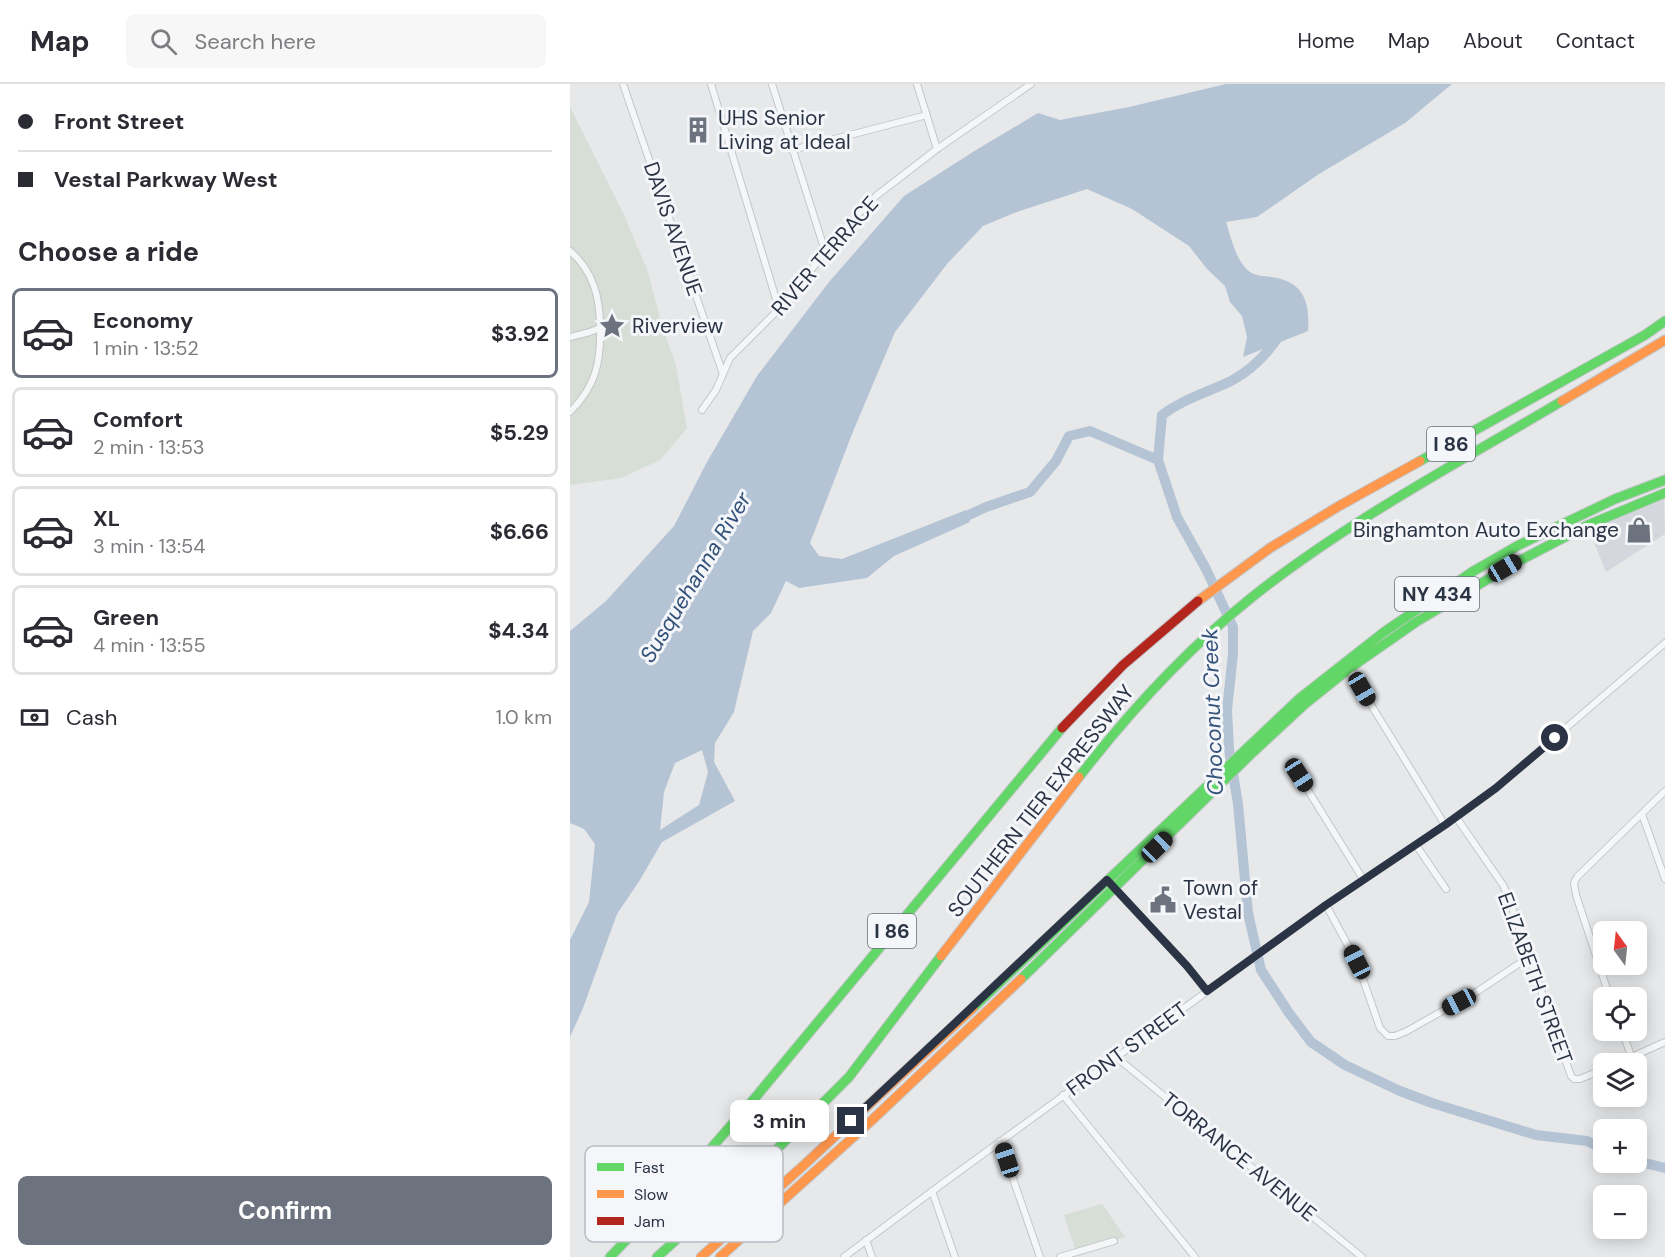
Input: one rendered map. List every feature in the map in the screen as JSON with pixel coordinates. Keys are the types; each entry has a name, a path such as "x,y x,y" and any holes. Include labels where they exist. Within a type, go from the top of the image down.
{"main road":[{"name":"SOUTHERN TIER EXPRESSWAY","path":"713,1146 1048,743 1123,665 1183,612 1239,570 1339,506 1665,321"},
{"name":"SOUTHERN TIER EXPRESSWAY","path":"780,1146 849,1077 1116,729 1201,641 1252,597 1344,531 1665,340"},
{"name":"NY 434","path":"783,1183 1300,698 1338,665 1432,596 1511,550 1546,531 1665,480"},
{"name":"NY 434","path":"783,1200 1115,888 1240,766 1349,669 1407,626 1520,560 1621,510 1665,493"},
{"name":"SOUTHERN TIER EXPRESSWAY","path":"610,1257 624,1242"},
{"name":"SOUTHERN TIER EXPRESSWAY","path":"657,1257 674,1242"},
{"name":"NY 434","path":"701,1257 718,1242"},
{"name":"NY 434","path":"720,1257 737,1242"}],"street":[{"name":"DAVIS AVENUE","path":"623,84 723,374"},
{"path":"711,84 779,309"},
{"path":"772,84 825,252"},
{"path":"917,84 937,149"},
{"name":"RIVER TERRACE","path":"702,410 709,402 730,358 779,309 842,231 876,196 937,149 1031,84"},
{"path":"792,150 927,115"},
{"path":"570,251 586,269 594,284 598,297 600,328 598,367 588,389 570,412"},
{"path":"570,336 600,328"},
{"name":"FRONT STREET","path":"844,1257 1326,905 1456,817 1529,760 1665,643"},
{"path":"1349,669 1445,825"},
{"path":"1291,763 1363,879"},
{"path":"1606,987 1574,883 1576,878 1665,791"},
{"path":"1642,814 1665,879"},
{"name":"ELIZABETH STREET","path":"1456,817 1503,885 1571,1076 1574,1079 1580,1079 1593,1074"},
{"path":"1416,845 1446,889"},
{"path":"1107,880 1187,966 1207,991"},
{"path":"1326,905 1357,962 1376,1019 1388,1036 1407,1031 1478,991 1530,958"},
{"path":"1638,1053 1665,1042"},
{"name":"TORRANCE AVENUE","path":"1116,1057 1362,1257"},
{"path":"1063,1095 1196,1257"},
{"path":"1000,1141 1040,1257"},
{"path":"933,1191 955,1257"},
{"path":"866,1240 872,1257"},
{"path":"1060,1257 1114,1240"}],"shaded area":[{"path":"570,107 623,213 648,272 661,322 676,366 687,428 660,460 621,478 570,485"},
{"path":"1664,500 1665,534 1606,572 1589,530"},
{"path":"1102,1204 1125,1237 1076,1252 1064,1215"}],"water":[{"name":"Susquehanna River","path":"1226,84 1452,84 1405,123 1319,174 1257,217 1226,222 1235,249 1245,268 1255,274 1291,283 1303,295 1308,311 1308,331 1243,357 1247,337 1242,316 1230,302 1225,286 1207,269 1189,246 1132,209 1087,189 1014,213 983,226 947,264 895,332 810,543 819,556 842,559 966,510 970,522 894,556 867,578 799,588 786,581 771,613 753,631 734,712 715,743 714,762 735,801 662,842 617,914 570,1037 570,940 589,902 595,844 584,829 570,823 570,631 606,601 674,526 707,462 757,376 829,282 904,196 1038,113 1060,120 1129,107","holes":["702,750 708,772 699,805 660,830 664,792 675,763"]}],"waterway":[{"name":"Choconut Creek","path":"1158,460 1162,415 1179,404 1231,381 1245,372 1258,362 1279,336 1278,333"},
{"name":"Choconut Creek","path":"956,521 986,507 1030,492 1056,461 1069,436 1090,431 1158,460 1177,517 1206,569 1233,627 1233,654 1227,710 1229,749 1238,804 1248,913 1261,970 1311,1042 1345,1065 1400,1091 1432,1103 1536,1135 1587,1141 1593,1144"},
{"name":"Choconut Creek","path":"1647,1164 1665,1168"}],"traffic: fast":[{"path":"1420,461 1645,335 1665,321"},
{"path":"1079,777 1118,728 1181,660 1251,598 1287,570 1364,519 1562,401"},
{"path":"973,1008 1300,698 1384,632 1472,572 1519,545 1615,499 1665,480"},
{"path":"1021,979 1250,755 1305,704 1350,668 1416,622 1515,563 1588,525 1665,493"},
{"path":"713,1146 1062,728"},
{"path":"780,1146 849,1077 941,956"},
{"path":"610,1257 624,1242"},
{"path":"657,1257 674,1242"}],"traffic: slow":[{"path":"1562,401 1665,340"},
{"path":"1198,601 1270,548 1420,461"},
{"path":"941,956 1079,777"},
{"path":"783,1200 871,1121 1021,979"},
{"path":"783,1184 973,1008"},
{"path":"701,1257 718,1242"},
{"path":"720,1257 737,1242"}],"traffic: jam":[{"path":"1062,728 1123,665 1198,601"}],"place":[{"name":"UHS Senior Living at Ideal","path":"698,130"},
{"name":"Riverview","path":"612,326"},
{"name":"Binghamton Auto Exchange","path":"1639,530"},
{"name":"Town of Vestal","path":"1163,900"}],"route":[{"path":"851,1121 1107,880 1187,966 1207,991 1363,879 1416,845 1496,788 1555,738"}]}
